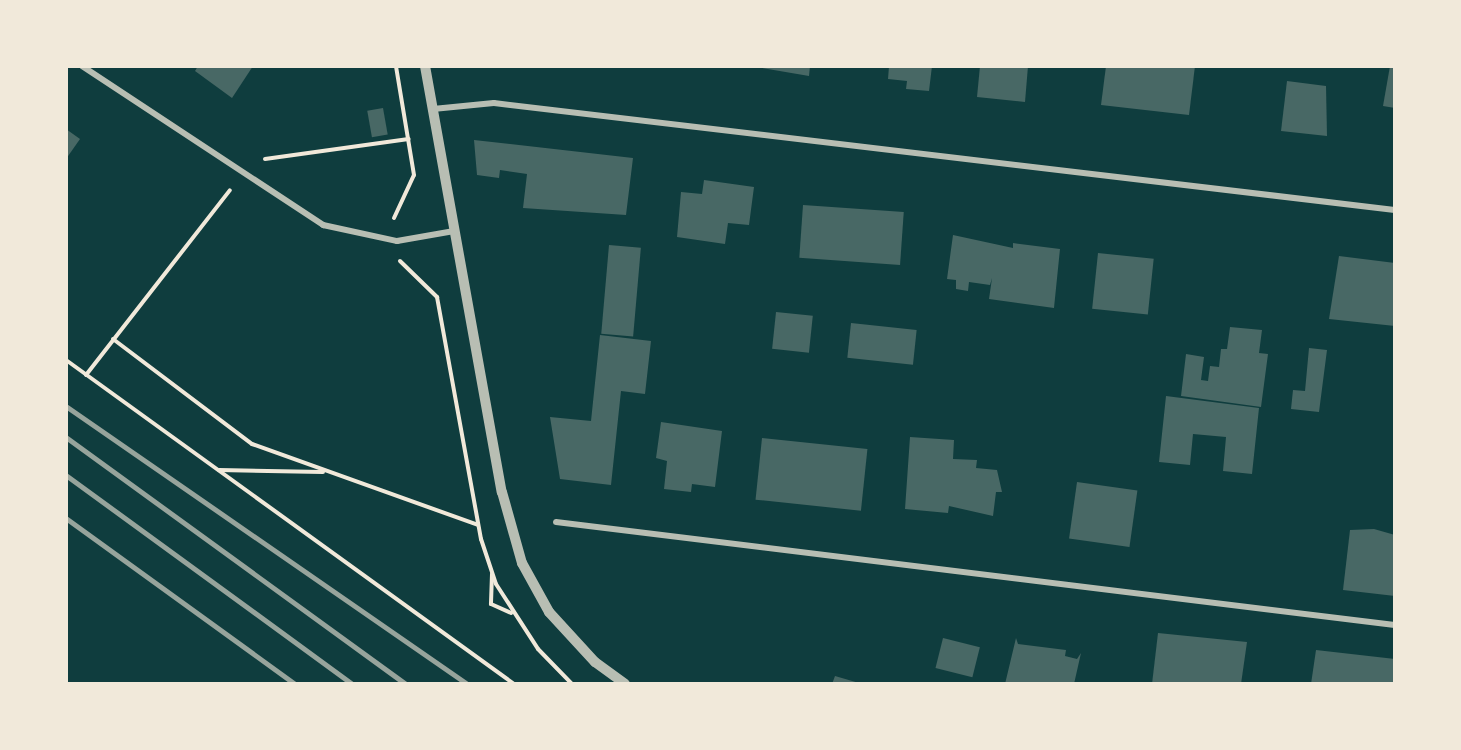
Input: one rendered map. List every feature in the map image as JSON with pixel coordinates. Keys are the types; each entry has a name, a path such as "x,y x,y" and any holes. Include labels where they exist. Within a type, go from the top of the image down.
{"street":[{"path":"82,66 241,175 332,229 397,241 454,231"},
{"path":"425,66 502,492 522,563 549,612 595,662 625,684"},
{"path":"433,109 494,103 1395,210"},
{"path":"556,522 1395,625"}],"path":[{"path":"394,226 414,175 396,66"},
{"path":"262,159 409,139"},
{"path":"86,375 113,339 180,260 241,175"},
{"path":"113,339 252,444 478,525"},
{"path":"66,360 514,684"},
{"path":"218,470 326,472"},
{"path":"492,573 491,604 512,613"}],"building":[{"path":"198,66 253,66 232,98 195,71"},
{"path":"751,66 810,66 809,76"},
{"path":"889,66 932,66 929,91 906,89 907,81 888,79"},
{"path":"980,66 1028,66 1025,102 977,97"},
{"path":"1106,66 1195,66 1189,115 1101,105"},
{"path":"1390,66 1395,66 1395,108 1383,106"},
{"path":"1287,81 1326,86 1327,136 1281,131"},
{"path":"383,108 388,135 372,137 367,111"},
{"path":"66,129 80,139 66,159"},
{"path":"474,140 633,158 626,215 523,208 527,174 500,170 499,178 477,175"},
{"path":"704,180 754,187 749,225 728,223 725,244 677,237 681,192 702,194"},
{"path":"803,205 904,212 900,265 799,258"},
{"path":"953,235 1013,248 1013,243 1060,249 1054,308 989,299 992,278 990,285 969,282 968,291 956,289 956,280 947,279"},
{"path":"609,245 641,248 633,336 601,334"},
{"path":"1098,253 1154,259 1148,315 1092,309"},
{"path":"1339,256 1395,263 1395,326 1329,319"},
{"path":"776,312 813,316 809,353 772,349"},
{"path":"851,323 917,330 913,365 847,358"},
{"path":"1230,327 1262,330 1259,353 1268,354 1261,407 1181,396 1186,354 1204,357 1201,380 1208,381 1210,366 1219,367 1221,349 1227,349"},
{"path":"600,335 651,341 645,394 621,391 611,485 560,479 550,417 591,421"},
{"path":"1309,348 1327,350 1319,412 1291,409 1293,390 1305,391"},
{"path":"1166,396 1259,408 1252,474 1223,471 1226,437 1193,434 1190,465 1159,462"},
{"path":"661,422 722,431 715,487 692,484 691,492 664,489 667,461 656,458"},
{"path":"910,437 954,440 953,459 977,460 976,468 997,470 1002,492 996,492 993,516 949,506 948,513 905,509"},
{"path":"762,438 867,449 861,511 756,500"},
{"path":"1077,482 1137,490 1129,547 1069,538"},
{"path":"1374,529 1395,535 1395,596 1343,590 1350,530"},
{"path":"1158,633 1247,642 1241,684 1152,684"},
{"path":"943,638 980,647 972,677 936,668"},
{"path":"1016,638 1018,644 1066,650 1065,656 1077,659 1081,653 1074,684 1005,684"},
{"path":"1316,650 1395,659 1393,684 1311,684"},
{"path":"835,676 859,683 859,684 832,684"}],"railway":[{"path":"66,406 467,684"},
{"path":"66,437 406,684"},
{"path":"66,475 353,684"},
{"path":"66,518 295,684"}]}
